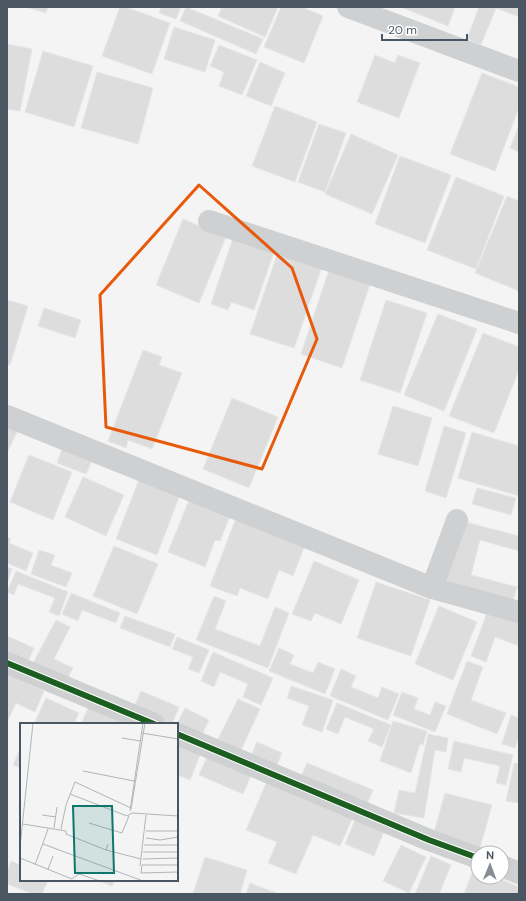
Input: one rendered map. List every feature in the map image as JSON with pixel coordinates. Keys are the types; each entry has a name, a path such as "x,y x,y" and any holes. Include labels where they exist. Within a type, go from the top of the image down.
{"street":[{"path":"348,7 519,71"},
{"path":"209,221 519,323"},
{"path":"7,416 432,588 519,612"},
{"path":"432,588 457,520"},
{"path":"7,663 152,723"},
{"path":"178,734 429,840 470,855"}],"highlighted area":[{"path":"199,185 292,268 317,339 262,469 106,427 100,295"}],"building":[{"path":"25,7 48,7 46,13"},
{"path":"120,7 125,7 170,23 152,74 102,56"},
{"path":"161,7 181,7 176,19 159,13"},
{"path":"186,7 263,39 256,54 180,21"},
{"path":"222,7 278,7 265,37 218,16"},
{"path":"281,7 302,7 323,16 304,63 264,47"},
{"path":"401,7 455,7 448,26"},
{"path":"479,7 519,7 519,17 496,8 481,45 467,39"},
{"path":"174,27 215,40 205,72 164,59"},
{"path":"7,44 32,49 20,111 7,109"},
{"path":"219,45 257,60 242,95 219,86 224,72 210,66"},
{"path":"43,51 93,66 74,127 25,112"},
{"path":"375,55 395,63 398,55 420,63 399,118 357,102"},
{"path":"260,62 285,73 271,106 246,96"},
{"path":"97,72 153,88 138,144 81,128"},
{"path":"482,73 519,87 519,107 495,171 450,154"},
{"path":"275,106 317,122 295,182 252,166"},
{"path":"319,124 346,133 325,192 298,182"},
{"path":"519,125 519,152 510,148"},
{"path":"351,134 398,155 372,214 325,194"},
{"path":"400,156 451,175 425,243 375,224"},
{"path":"456,177 504,196 476,269 427,250"},
{"path":"507,196 519,201 519,291 475,273"},
{"path":"183,219 226,237 199,303 156,285"},
{"path":"233,238 274,252 254,310 231,302 228,310 211,304"},
{"path":"278,252 322,267 294,348 250,334"},
{"path":"329,270 370,284 342,368 301,354"},
{"path":"7,300 28,306 10,365 7,364"},
{"path":"386,300 427,313 400,393 360,380"},
{"path":"44,308 81,320 75,338 38,326"},
{"path":"438,314 477,329 444,411 404,395"},
{"path":"483,333 519,347 519,370 494,433 449,416"},
{"path":"143,350 162,357 159,365 182,373 152,449 128,440 126,448 108,441"},
{"path":"232,398 278,417 249,488 203,469"},
{"path":"393,406 432,418 418,466 378,454"},
{"path":"7,424 18,430 7,453"},
{"path":"444,426 466,433 446,498 425,491"},
{"path":"472,432 519,446 519,496 458,478"},
{"path":"63,446 93,458 86,474 57,463"},
{"path":"29,455 72,472 53,520 10,502"},
{"path":"83,477 124,495 106,536 65,517"},
{"path":"140,477 181,492 157,555 116,539"},
{"path":"477,488 516,498 511,515 472,504"},
{"path":"191,495 232,511 220,541 215,540 205,567 168,552"},
{"path":"238,513 307,540 293,576 279,570 268,599 240,588 237,596 210,586"},
{"path":"462,521 519,536 519,551 480,540 471,575 517,587 512,604 445,585"},
{"path":"7,537 11,539 9,543 33,553 26,571 7,563"},
{"path":"114,546 158,564 137,614 93,596"},
{"path":"39,550 55,555 51,565 72,573 66,587 31,574"},
{"path":"314,561 359,580 341,624 315,613 311,621 292,614"},
{"path":"7,567 12,569 7,583"},
{"path":"16,571 68,592 59,616 49,612 55,598 18,584 14,595 7,592"},
{"path":"376,582 430,600 411,656 357,638"},
{"path":"71,593 120,613 116,623 82,610 78,621 62,614"},
{"path":"214,596 226,601 215,629 260,646 275,607 289,613 268,668 196,640"},
{"path":"490,605 519,616 519,646 495,637 486,662 471,656"},
{"path":"439,606 477,622 453,680 415,664"},
{"path":"125,616 175,634 170,647 120,628"},
{"path":"56,620 70,627 54,659 73,668 65,684 31,667"},
{"path":"7,636 34,648 26,666 7,657"},
{"path":"177,637 209,650 199,673 188,669 193,657 172,649"},
{"path":"279,648 294,655 290,664 313,673 318,662 335,669 325,694 269,671"},
{"path":"213,652 273,678 261,705 243,697 248,684 220,672 214,687 201,681"},
{"path":"467,661 483,667 471,700 506,713 497,734 447,714"},
{"path":"341,669 356,676 351,687 378,698 382,687 399,694 388,720 330,696"},
{"path":"8,675 44,691 35,712 16,703 7,722"},
{"path":"291,686 333,700 322,732 302,725 309,706 287,698"},
{"path":"141,691 179,707 172,723 133,709"},
{"path":"402,692 418,698 414,709 430,715 435,702 446,706 435,732 393,715"},
{"path":"46,698 79,713 74,723 34,723"},
{"path":"238,699 260,709 241,750 218,739"},
{"path":"337,703 391,725 382,747 368,741 374,729 345,717 338,734 326,729"},
{"path":"90,704 126,723 81,723"},
{"path":"185,708 209,720 201,737 178,723"},
{"path":"511,715 519,718 519,736 515,748 502,744"},
{"path":"393,721 427,731 423,745 420,744 411,773 380,761"},
{"path":"428,734 448,738 446,752 435,750 424,818 394,813 399,790 415,793"},
{"path":"178,740 202,750 190,780 178,775"},
{"path":"454,741 513,755 506,785 496,783 500,766 464,758 461,772 448,769"},
{"path":"257,742 282,753 276,767 251,756"},
{"path":"19,751 20,768 13,765"},
{"path":"208,755 252,773 243,794 199,775"},
{"path":"307,763 373,790 366,807 300,779"},
{"path":"514,763 519,764 519,803 506,801"},
{"path":"267,781 353,817 340,846 313,835 296,874 268,863 277,842 246,830"},
{"path":"445,793 492,805 481,845 470,845 433,836"},
{"path":"355,820 384,831 374,856 345,844"},
{"path":"401,845 426,857 409,893 383,881"},
{"path":"431,856 451,865 439,894 415,894"},
{"path":"205,857 247,870 240,894 193,894"},
{"path":"11,861 20,865 20,881 48,881 42,894 33,894 7,884 7,872"},
{"path":"470,878 470,885 510,885 510,883 519,887 519,894 464,894"},
{"path":"100,881 114,881 112,886"},
{"path":"250,883 279,894 246,894"}],"cycle path":[{"path":"7,663 152,723"},
{"path":"178,734 429,840 470,855"}]}
